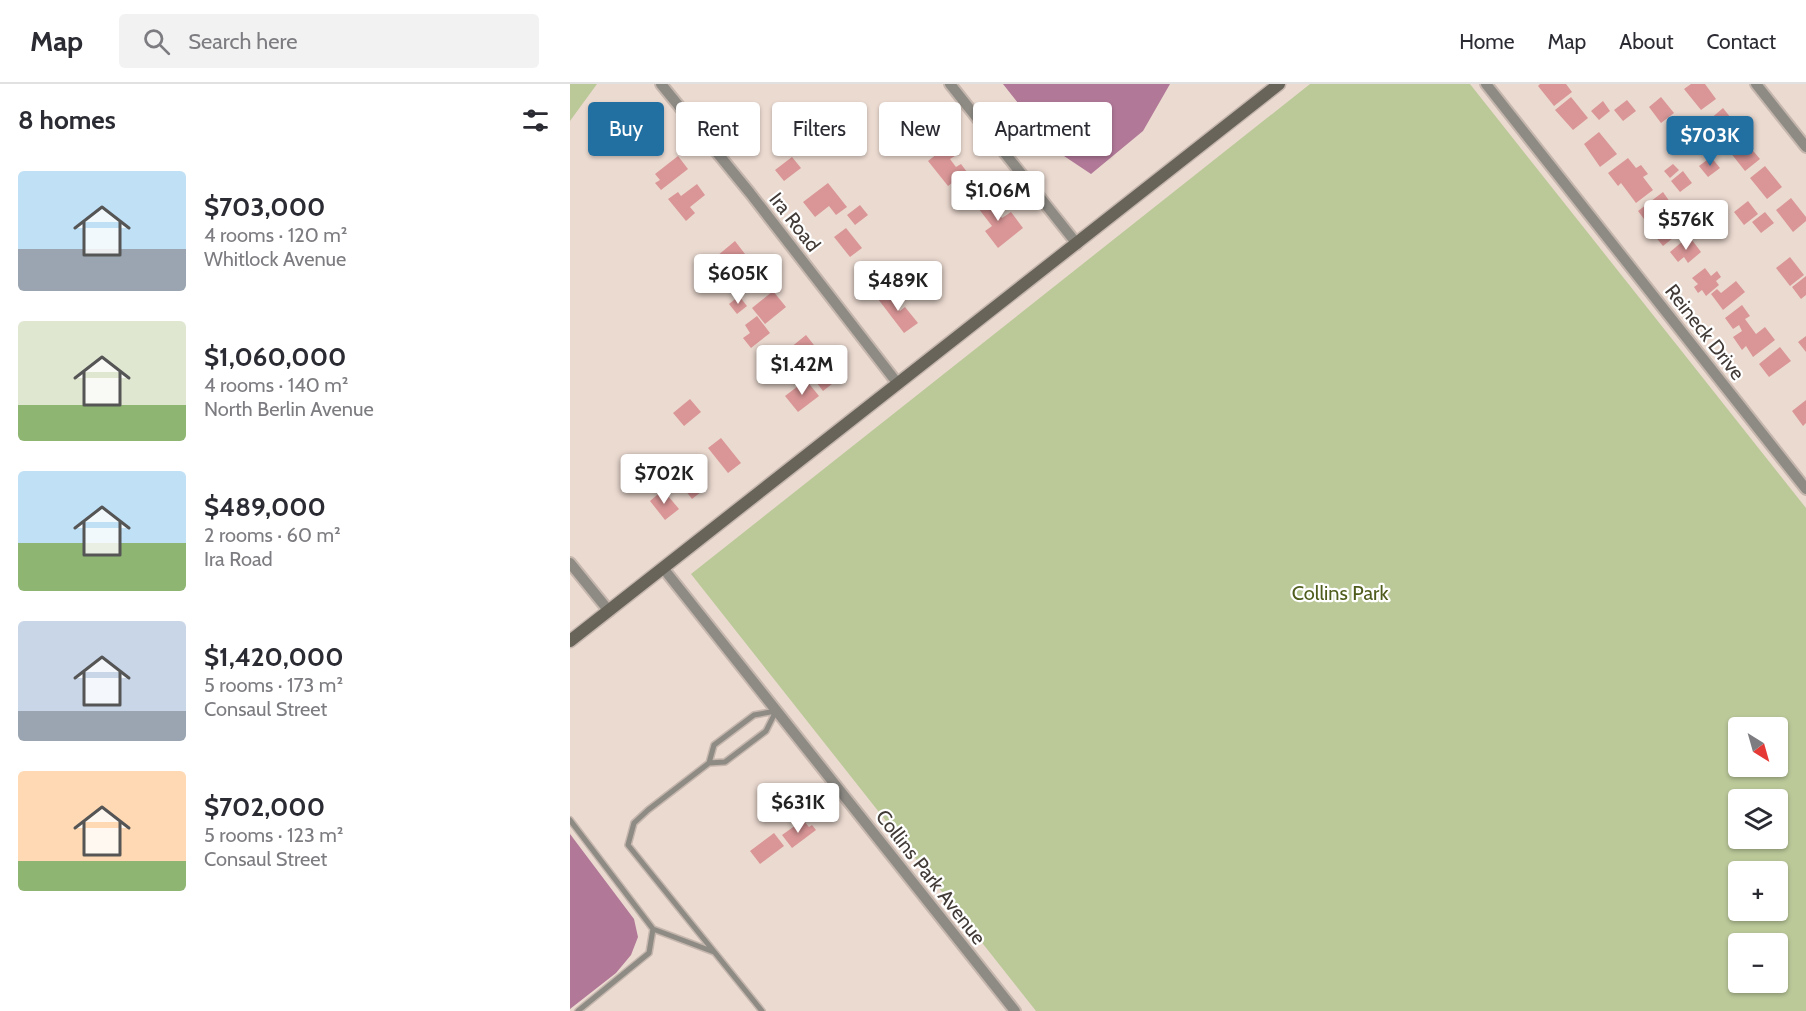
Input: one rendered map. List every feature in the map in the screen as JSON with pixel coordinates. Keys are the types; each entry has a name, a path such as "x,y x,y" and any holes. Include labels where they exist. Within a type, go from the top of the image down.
{"street":[{"name":"Ira Road","path":"661,84 750,193 898,384"},
{"path":"950,84 1077,244"},
{"path":"570,641 1279,84"},
{"name":"Reineck Drive","path":"1486,84 1806,489"},
{"path":"1756,84 1806,147"},
{"path":"570,563 609,611"},
{"name":"Collins Park Avenue","path":"663,568 1015,1011"}],"lane":[{"path":"709,763 714,745 724,737 754,715 776,711"},
{"path":"762,1011 628,845 633,823 709,763 725,762 766,731 776,711"},
{"path":"570,820 653,929 715,952"},
{"path":"578,1011 649,953 653,929"}],"green space":[{"path":"570,84 597,84 570,121"},
{"name":"Collins Park","path":"1310,84 1470,84 1806,508 1806,1011 1036,1011 691,574"}],"shaded area":[{"path":"1003,84 1170,84 1143,131 1091,174 1064,156 1112,156 1112,102 1017,102"},
{"path":"570,834 634,919 638,937 631,955 616,973 570,1009"}],"building":[{"path":"1540,84 1566,84 1572,92 1554,106 1538,86"},
{"path":"1691,84 1705,84 1716,99 1701,110 1684,89"},
{"path":"1571,97 1588,118 1573,130 1555,110"},
{"path":"1661,97 1674,113 1661,123 1649,107"},
{"path":"1627,100 1636,111 1623,121 1614,110"},
{"path":"1603,101 1610,111 1599,120 1591,111"},
{"path":"1723,108 1738,127 1720,142 1710,131 1714,127 1709,120"},
{"path":"1688,127 1698,139 1684,149 1675,137"},
{"path":"1599,132 1617,154 1600,167 1584,144"},
{"path":"1744,140 1760,159 1745,171 1730,152"},
{"path":"678,156 688,169 661,190 655,183 660,180 655,174"},
{"path":"934,156 955,156 950,159 956,167 961,164 967,172 948,186 928,161"},
{"path":"792,157 801,168 784,181 775,170"},
{"path":"1711,157 1720,168 1708,177 1699,166"},
{"path":"1628,158 1636,168 1641,165 1648,174 1643,177 1653,190 1636,203 1621,183 1618,186 1608,173"},
{"path":"1673,164 1679,170 1670,178 1664,171"},
{"path":"1765,166 1782,187 1767,199 1750,178"},
{"path":"1683,171 1692,183 1680,192 1671,181"},
{"path":"828,183 847,207 836,215 829,206 815,217 803,202"},
{"path":"697,184 705,195 690,207 695,213 686,221 668,199 678,192 681,196"},
{"path":"1663,192 1670,202 1666,206 1670,211 1650,227 1638,211"},
{"path":"988,194 998,207 995,209 1002,218 1011,212 1023,228 998,248 985,231 992,226 975,204"},
{"path":"1791,198 1806,217 1806,221 1793,232 1776,210"},
{"path":"1748,201 1758,214 1744,225 1734,212"},
{"path":"860,205 868,215 855,225 847,215"},
{"path":"1673,212 1683,224 1675,230 1678,234 1663,246 1650,230"},
{"path":"1765,212 1774,223 1761,233 1752,222"},
{"path":"846,228 862,248 850,257 834,237"},
{"path":"1689,236 1701,252 1688,263 1684,257 1678,262 1670,252"},
{"path":"735,241 745,254 727,268 717,256"},
{"path":"1790,257 1804,275 1790,286 1776,268"},
{"path":"748,264 761,280 745,292 733,276"},
{"path":"1705,268 1711,276 1717,271 1721,277 1716,281 1719,285 1706,296 1702,290 1698,293 1694,287 1698,284 1692,278"},
{"path":"1806,276 1806,295 1801,299 1792,287"},
{"path":"1736,281 1745,292 1723,310 1711,294 1717,289 1721,293"},
{"path":"890,290 899,302 895,305 900,311 905,307 918,323 904,333 878,299"},
{"path":"773,291 786,307 765,324 752,308"},
{"path":"739,296 747,306 737,314 729,304"},
{"path":"1742,305 1750,316 1745,319 1756,334 1765,327 1775,340 1753,357 1746,346 1742,350 1733,337 1742,331 1739,325 1733,329 1725,318"},
{"path":"757,316 770,333 751,348 743,338 750,333 745,325"},
{"path":"806,335 829,364 826,366 837,380 823,391 790,348"},
{"path":"1806,336 1806,352 1798,342"},
{"path":"1780,347 1791,361 1769,377 1759,364"},
{"path":"774,357 784,369 773,378 763,366"},
{"path":"806,380 819,396 798,412 785,396"},
{"path":"690,399 701,412 684,426 673,413"},
{"path":"1806,400 1806,423 1803,426 1792,411"},
{"path":"721,438 741,463 728,473 708,448"},
{"path":"646,459 662,478 646,490 635,475 640,470 637,466"},
{"path":"682,459 706,488 692,499 669,469"},
{"path":"663,490 679,509 665,520 650,501"},
{"path":"803,820 809,827 812,825 816,830 792,848 782,835"},
{"path":"774,833 784,846 760,864 750,851"}]}
